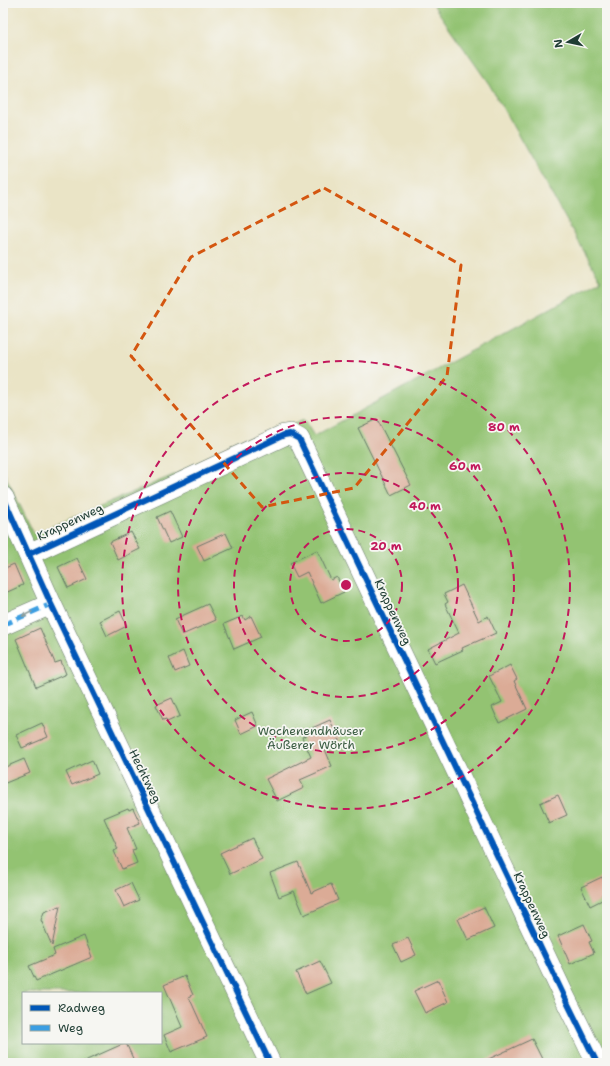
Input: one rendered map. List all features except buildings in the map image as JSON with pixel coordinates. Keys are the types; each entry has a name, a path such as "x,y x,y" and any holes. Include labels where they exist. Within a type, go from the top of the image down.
{"street":[{"name":"Krappenweg","path":"28,554 284,435 290,434 299,439 597,1063"},
{"name":"Hechtweg","path":"3,497 51,604 270,1063"},
{"path":"3,625 51,604"}],"highlighted area":[{"path":"324,188 461,265 447,376 354,488 262,507 131,356 191,257"}],"green space":[{"name":"Wochenendhäuser Äußerer Wörth","path":"432,3 607,3 607,1063 3,1063 3,471 34,534 304,420 314,436 601,281 489,84"}],"marked path":[{"path":"3,625 51,604"}],"cycle path":[{"path":"29,554 284,435 290,434 299,439 597,1063"},
{"path":"3,497 51,604 270,1063"}]}
